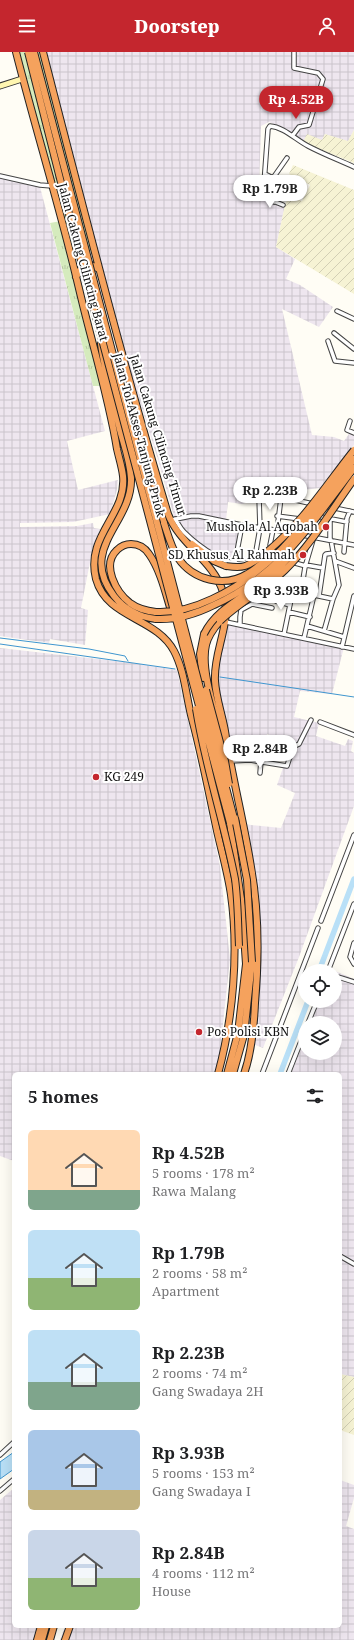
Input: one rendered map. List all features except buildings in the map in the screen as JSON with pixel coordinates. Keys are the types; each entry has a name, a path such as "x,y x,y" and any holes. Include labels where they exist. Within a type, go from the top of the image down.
{"highway":[{"name":"Jalan Cakung Cilincing Barat","path":"16,52 22,79 71,254 112,420 123,478 122,492 118,504 97,546 94,557 96,578 104,594 116,608 158,633 171,645 176,654 184,679 227,871 231,896 235,962 225,1046 218,1072"},
{"name":"Jalan Tol Akses Tanjung Priok","path":"28,52 190,676 233,822"},
{"name":"Jalan Tol Akses Tanjung Priok","path":"34,52 233,822"},
{"name":"Jalan Cakung Cilincing Timur","path":"43,52 93,247 146,440 176,530 186,543 210,567 218,579 225,598 226,622 216,661 215,681 252,868 258,939 253,1041 245,1072"},
{"path":"71,254 80,258 86,257 93,247"},
{"path":"76,277 82,267 91,265 99,269"},
{"path":"98,323 107,376 131,478 130,493 126,504 108,536 103,550 102,566 105,579 110,590 118,601 138,615 150,618 179,618 234,589 259,571 288,543 354,459"},
{"path":"134,437 150,476 176,554 181,562 189,570 204,578 225,581 239,578 248,574 282,546 354,468"},
{"path":"176,530 210,558 226,566 240,567 249,565 282,539 303,517 354,450"},
{"path":"212,807 217,810 228,810 235,807 238,799 233,785 205,664 206,645 210,634 216,625 228,614 267,586 288,567 305,547 354,478"},
{"path":"228,1072 238,1033 246,964 242,906 225,761 202,670 200,654 202,639 209,625 218,614 261,584 280,566 298,545 316,509"},
{"path":"182,644 173,616 170,609 159,574 148,553 141,546 132,544 122,546 114,553 110,563 112,578 118,589 132,604 143,610 156,612 170,612 176,611 192,610"},
{"path":"190,676 200,732 211,773 235,880 239,946 235,962"},
{"path":"233,822 247,880 252,962 244,1035 234,1072"},
{"path":"217,830 230,823 243,825"},
{"path":"37,1640 40,1628"},
{"path":"42,1638 45,1628"},
{"path":"50,1640 53,1628"},
{"path":"65,1640 69,1628"}],"street":[{"path":"294,52 294,68 318,73 323,79 309,124 299,127 294,136"},
{"path":"0,86 22,79"},
{"path":"283,205 262,197 269,127 271,126 294,136 309,147 354,166"},
{"path":"273,178 287,158"},
{"path":"265,174 301,191"},
{"path":"0,176 40,185 52,186"},
{"path":"274,202 284,183"},
{"path":"337,311 354,319"},
{"path":"334,333 354,349"},
{"path":"328,341 335,361 354,362"},
{"path":"350,421 347,430 354,433"},
{"path":"256,551 260,528 259,497"},
{"path":"270,545 275,530 281,498 316,509 332,507 354,512"},
{"path":"324,631 333,599 339,585 331,540 330,519 332,507"},
{"path":"306,535 309,521 316,509"},
{"path":"344,552 346,522 350,511"},
{"path":"249,561 235,562 216,557 182,531 173,520 195,515 354,545"},
{"path":"277,516 309,521"},
{"path":"311,516 346,522"},
{"path":"235,562 242,525"},
{"path":"274,587 292,533"},
{"path":"301,592 306,565 314,537"},
{"path":"319,596 326,554 334,553"},
{"path":"335,561 354,568"},
{"path":"295,563 323,568"},
{"path":"290,605 276,602 277,593 270,591 271,586 333,599"},
{"path":"284,634 293,590"},
{"path":"304,638 314,594"},
{"path":"342,647 354,596"},
{"path":"240,625 241,610 252,604 272,608"},
{"path":"289,612 310,617"},
{"path":"226,622 354,649"},
{"path":"307,626 344,637"},
{"path":"230,761 250,760 287,766 293,747 299,744 311,720"},
{"path":"320,722 354,735"},
{"path":"260,774 261,762"},
{"path":"320,921 354,835"},
{"path":"331,964 354,904"},
{"path":"263,1072 318,928"},
{"path":"354,943 350,954 354,962"},
{"path":"342,978 354,982"},
{"path":"289,1072 298,1049"},
{"path":"342,1257 354,1264"},
{"path":"0,1455 12,1444"},
{"path":"0,1491 12,1481"}],"shaded area":[{"path":"45,52 354,52 354,130 348,142 325,134 322,140 303,142 293,133 269,122 261,126 259,189 266,191 265,199 285,205 276,247 295,259 286,279 300,285 333,307 319,327 282,309 312,435 334,437 344,441 351,431 354,434 354,445 320,488 278,493 277,488 263,491 263,497 242,504 228,502 226,520 229,522 227,530 240,534 235,566 227,566 213,558 175,520 159,463 99,271"},
{"path":"354,130 354,163 303,142 307,134 322,140 325,134 348,141"},
{"path":"293,165 354,190 354,294 276,247 285,205 289,196 302,201 310,185 289,174"},
{"path":"0,177 40,187 105,431 67,441 78,490 118,480 117,490 110,514 73,522 20,523 20,527 77,526 93,523 94,528 100,529 93,547 81,608 88,610 85,645 50,639 49,643 0,636"},
{"path":"221,622 344,647 332,694 300,691 294,717 319,723 316,736 345,746 348,739 353,741 351,751 354,753 354,806 299,957 263,1048 250,1043 255,975 256,929 249,867 241,824 281,828 295,793 277,785 292,742 267,734 264,751 227,755 212,684 214,656"},
{"path":"0,648 133,663 177,670 220,866 230,959 219,1061 216,1072 12,1072 12,1160 0,1156"},
{"path":"342,974 354,979 354,1377 342,1374 342,1072 292,1072 298,1056 298,1060 342,1060 342,1016 314,1016 316,1008 342,1008"},
{"path":"342,1374 354,1377 354,1435 342,1431"},
{"path":"342,1481 354,1485 354,1498 346,1526 354,1529 354,1640 60,1640 64,1628 342,1628"},
{"path":"12,1490 12,1628 44,1628 41,1640 0,1640 0,1500"}],"green space":[{"path":"16,52 28,52 81,259 72,255 103,386 93,386 50,223 61,221"},
{"path":"34,52 43,52 93,247 88,256"}],"water":[{"path":"12,1453 12,1470 0,1479 0,1462"}],"waterway":[{"path":"0,638 89,649 125,656 128,661"},
{"path":"0,644 175,669"},
{"path":"220,677 354,697"},
{"path":"322,964 354,879"},
{"path":"281,1072 305,1008"}],"place":[{"name":"Mushola Al Aqobah","path":"326,527"},
{"name":"SD Khusus Al Rahmah","path":"303,555"},
{"name":"KG 249","path":"96,777"},
{"name":"Pos Polisi KBN","path":"199,1032"}]}
